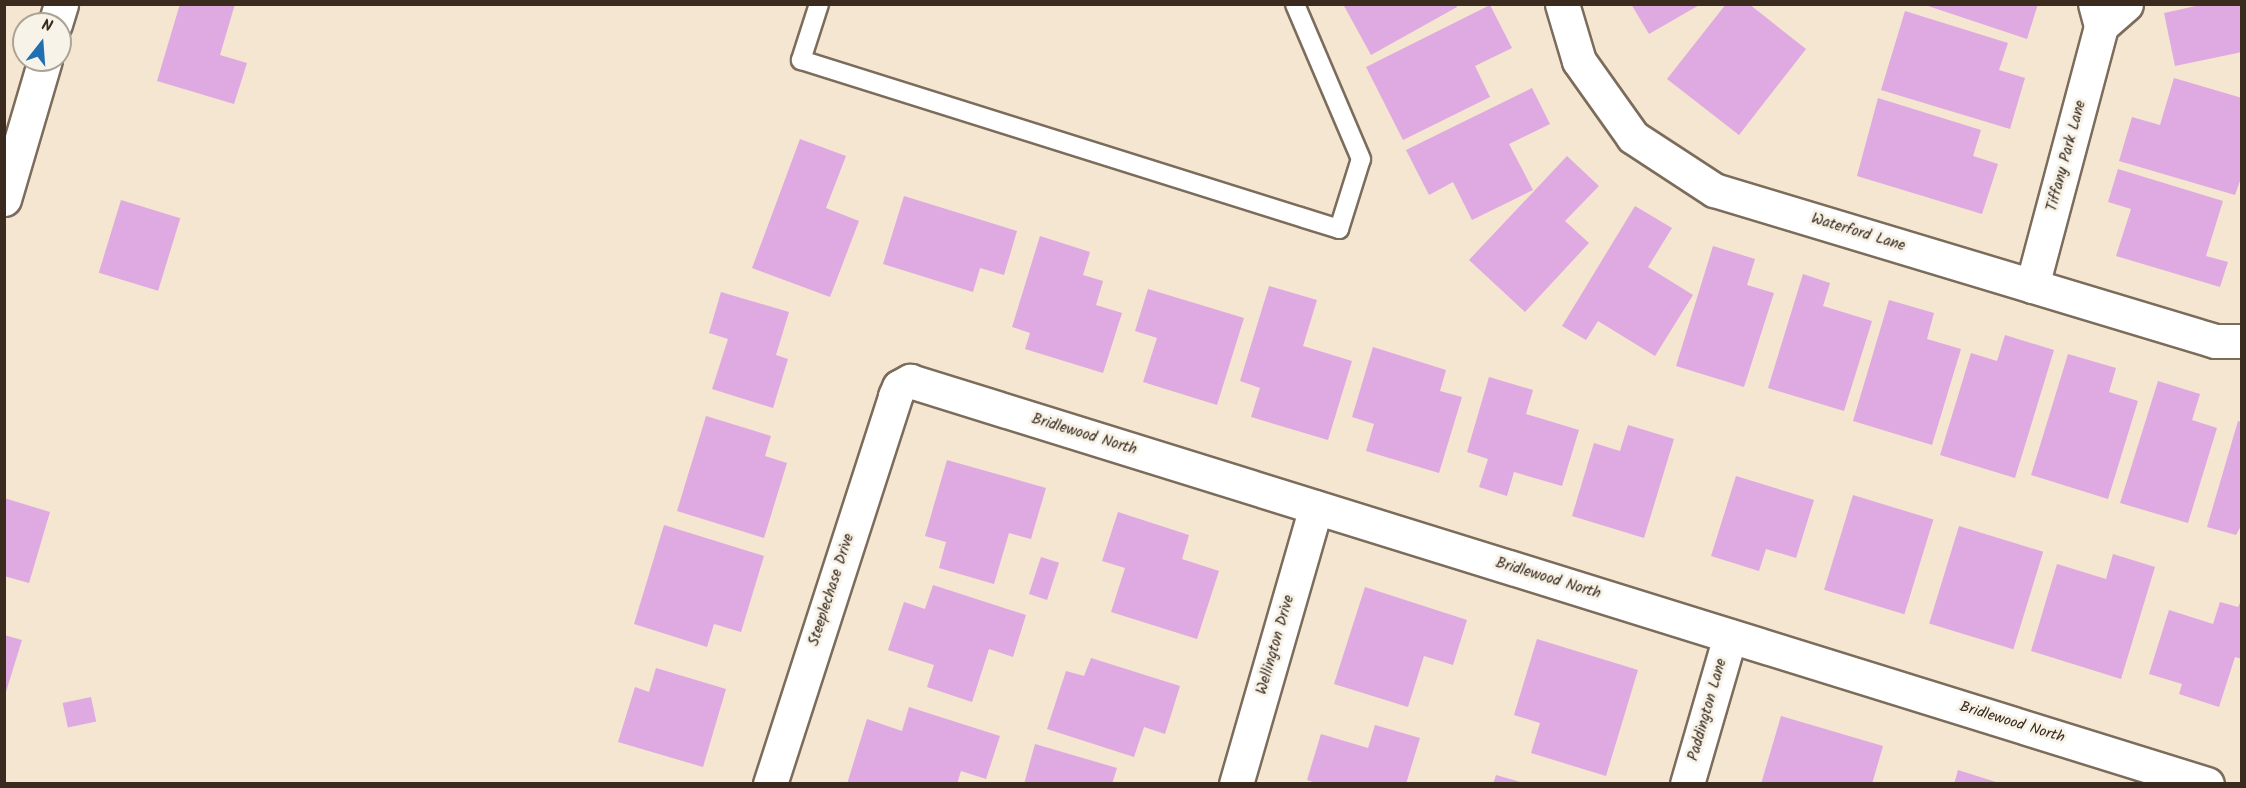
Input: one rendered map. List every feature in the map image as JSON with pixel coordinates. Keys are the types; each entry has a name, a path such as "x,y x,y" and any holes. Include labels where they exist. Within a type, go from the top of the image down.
{"street":[{"name":"Waterford Lane","path":"1562,4 1579,61 1633,137 1714,190 2215,340 2241,341"},
{"name":"Tiffany Park Lane","path":"2032,286 2098,15 2126,4"},
{"path":"4,199 41,72"},
{"name":"Bridlewood North","path":"895,396 899,387 910,381 1730,636 2158,776 2207,783"},
{"name":"Steeplechase Drive","path":"770,783 895,396"},
{"name":"Wellington Drive","path":"1236,783 1316,507"},
{"name":"Paddington Lane","path":"1686,783 1730,636"}],"lane":[{"path":"819,4 801,60 1339,229 1361,159 1295,4"}],"building":[{"path":"180,4 235,4 220,55 247,63 234,104 157,81"},
{"path":"1343,4 1456,4 1457,7 1371,55"},
{"path":"1631,4 1701,4 1649,34"},
{"path":"1726,4 1749,4 1806,49 1739,135 1667,79"},
{"path":"1922,4 2038,4 2027,39"},
{"path":"2205,4 2242,4 2242,52 2175,66 2164,13"},
{"path":"1490,5 1512,48 1475,66 1490,97 1403,140 1366,67"},
{"path":"1905,11 2008,43 1999,70 2025,78 2010,129 1881,90"},
{"path":"2174,78 2242,98 2242,175 2235,195 2119,161 2132,117 2160,125"},
{"path":"1532,88 1550,124 1509,144 1533,190 1472,220 1453,182 1429,195 1406,150"},
{"path":"1878,98 1981,130 1973,156 1998,164 1982,214 1857,176"},
{"path":"800,139 846,156 826,208 859,221 830,297 752,268"},
{"path":"1567,156 1599,186 1565,221 1589,243 1525,312 1469,260"},
{"path":"2118,169 2223,201 2206,256 2228,262 2220,287 2116,256 2131,209 2108,202"},
{"path":"904,196 1017,231 1004,275 980,268 973,292 883,264"},
{"path":"121,200 180,218 158,291 99,273"},
{"path":"1635,206 1672,228 1648,267 1693,295 1655,356 1598,321 1586,340 1562,326"},
{"path":"1040,236 1090,252 1083,275 1103,281 1096,305 1122,313 1103,373 1025,349 1030,333 1012,327"},
{"path":"1713,246 1755,259 1747,285 1774,293 1744,387 1676,366"},
{"path":"1803,274 1830,283 1823,306 1872,321 1844,411 1768,388"},
{"path":"1269,286 1317,300 1303,346 1352,361 1328,440 1251,417 1260,388 1240,381"},
{"path":"1148,289 1244,318 1217,405 1143,382 1157,338 1135,331"},
{"path":"721,292 789,312 776,355 788,359 773,408 712,389 728,339 709,333"},
{"path":"1889,300 1934,313 1927,339 1961,349 1932,445 1853,421"},
{"path":"2005,335 2054,350 2015,478 1940,455 1971,353 1997,361"},
{"path":"1373,347 1446,370 1440,391 1462,397 1439,473 1366,451 1374,424 1352,417"},
{"path":"2068,354 2116,368 2109,392 2138,401 2108,499 2031,475"},
{"path":"1489,377 1533,390 1526,414 1579,430 1562,486 1514,472 1507,496 1479,487 1488,459 1467,452"},
{"path":"2158,381 2200,394 2192,420 2217,428 2188,523 2120,503"},
{"path":"706,416 771,436 765,456 787,463 764,538 677,511"},
{"path":"2238,421 2242,422 2242,524 2236,535 2207,527"},
{"path":"1628,425 1674,439 1644,538 1572,516 1594,443 1620,451"},
{"path":"947,460 1046,488 1031,539 1009,533 994,584 939,568 946,542 925,536"},
{"path":"1736,476 1814,500 1796,558 1766,549 1759,571 1711,556"},
{"path":"1853,495 1933,520 1904,614 1824,590"},
{"path":"4,498 50,512 29,583 4,576"},
{"path":"1118,512 1189,535 1182,559 1219,571 1197,639 1111,612 1125,568 1102,561"},
{"path":"664,525 764,556 741,632 714,624 707,647 634,624"},
{"path":"1959,526 2043,552 2013,649 1929,624"},
{"path":"2113,554 2155,567 2121,679 2031,651 2057,564 2106,579"},
{"path":"1041,557 1059,563 1047,600 1029,594"},
{"path":"933,585 1026,615 1013,657 989,649 972,702 927,687 934,665 888,650 904,602 925,609"},
{"path":"1365,587 1467,620 1453,665 1424,656 1408,707 1334,684"},
{"path":"2242,598 2242,659 2235,657 2219,707 2179,694 2182,684 2149,674 2169,610 2213,624 2220,602 2238,607"},
{"path":"4,635 22,640 5,695 4,695"},
{"path":"1537,639 1638,670 1606,776 1531,753 1540,723 1514,715"},
{"path":"1091,658 1180,686 1165,734 1144,727 1134,757 1047,729 1066,671 1084,676"},
{"path":"656,668 726,689 703,767 618,742 635,687 649,692"},
{"path":"91,697 96,721 68,727 63,703"},
{"path":"909,707 1000,736 986,779 961,771 957,784 847,784 867,719 902,731"},
{"path":"1781,716 1883,746 1872,784 1761,784"},
{"path":"1375,725 1420,738 1406,784 1319,784 1307,780 1321,734 1368,748"},
{"path":"1035,744 1117,768 1112,784 1024,784"},
{"path":"1958,770 1999,783 1999,784 1954,784"},
{"path":"1496,775 1524,783 1493,784"}]}
